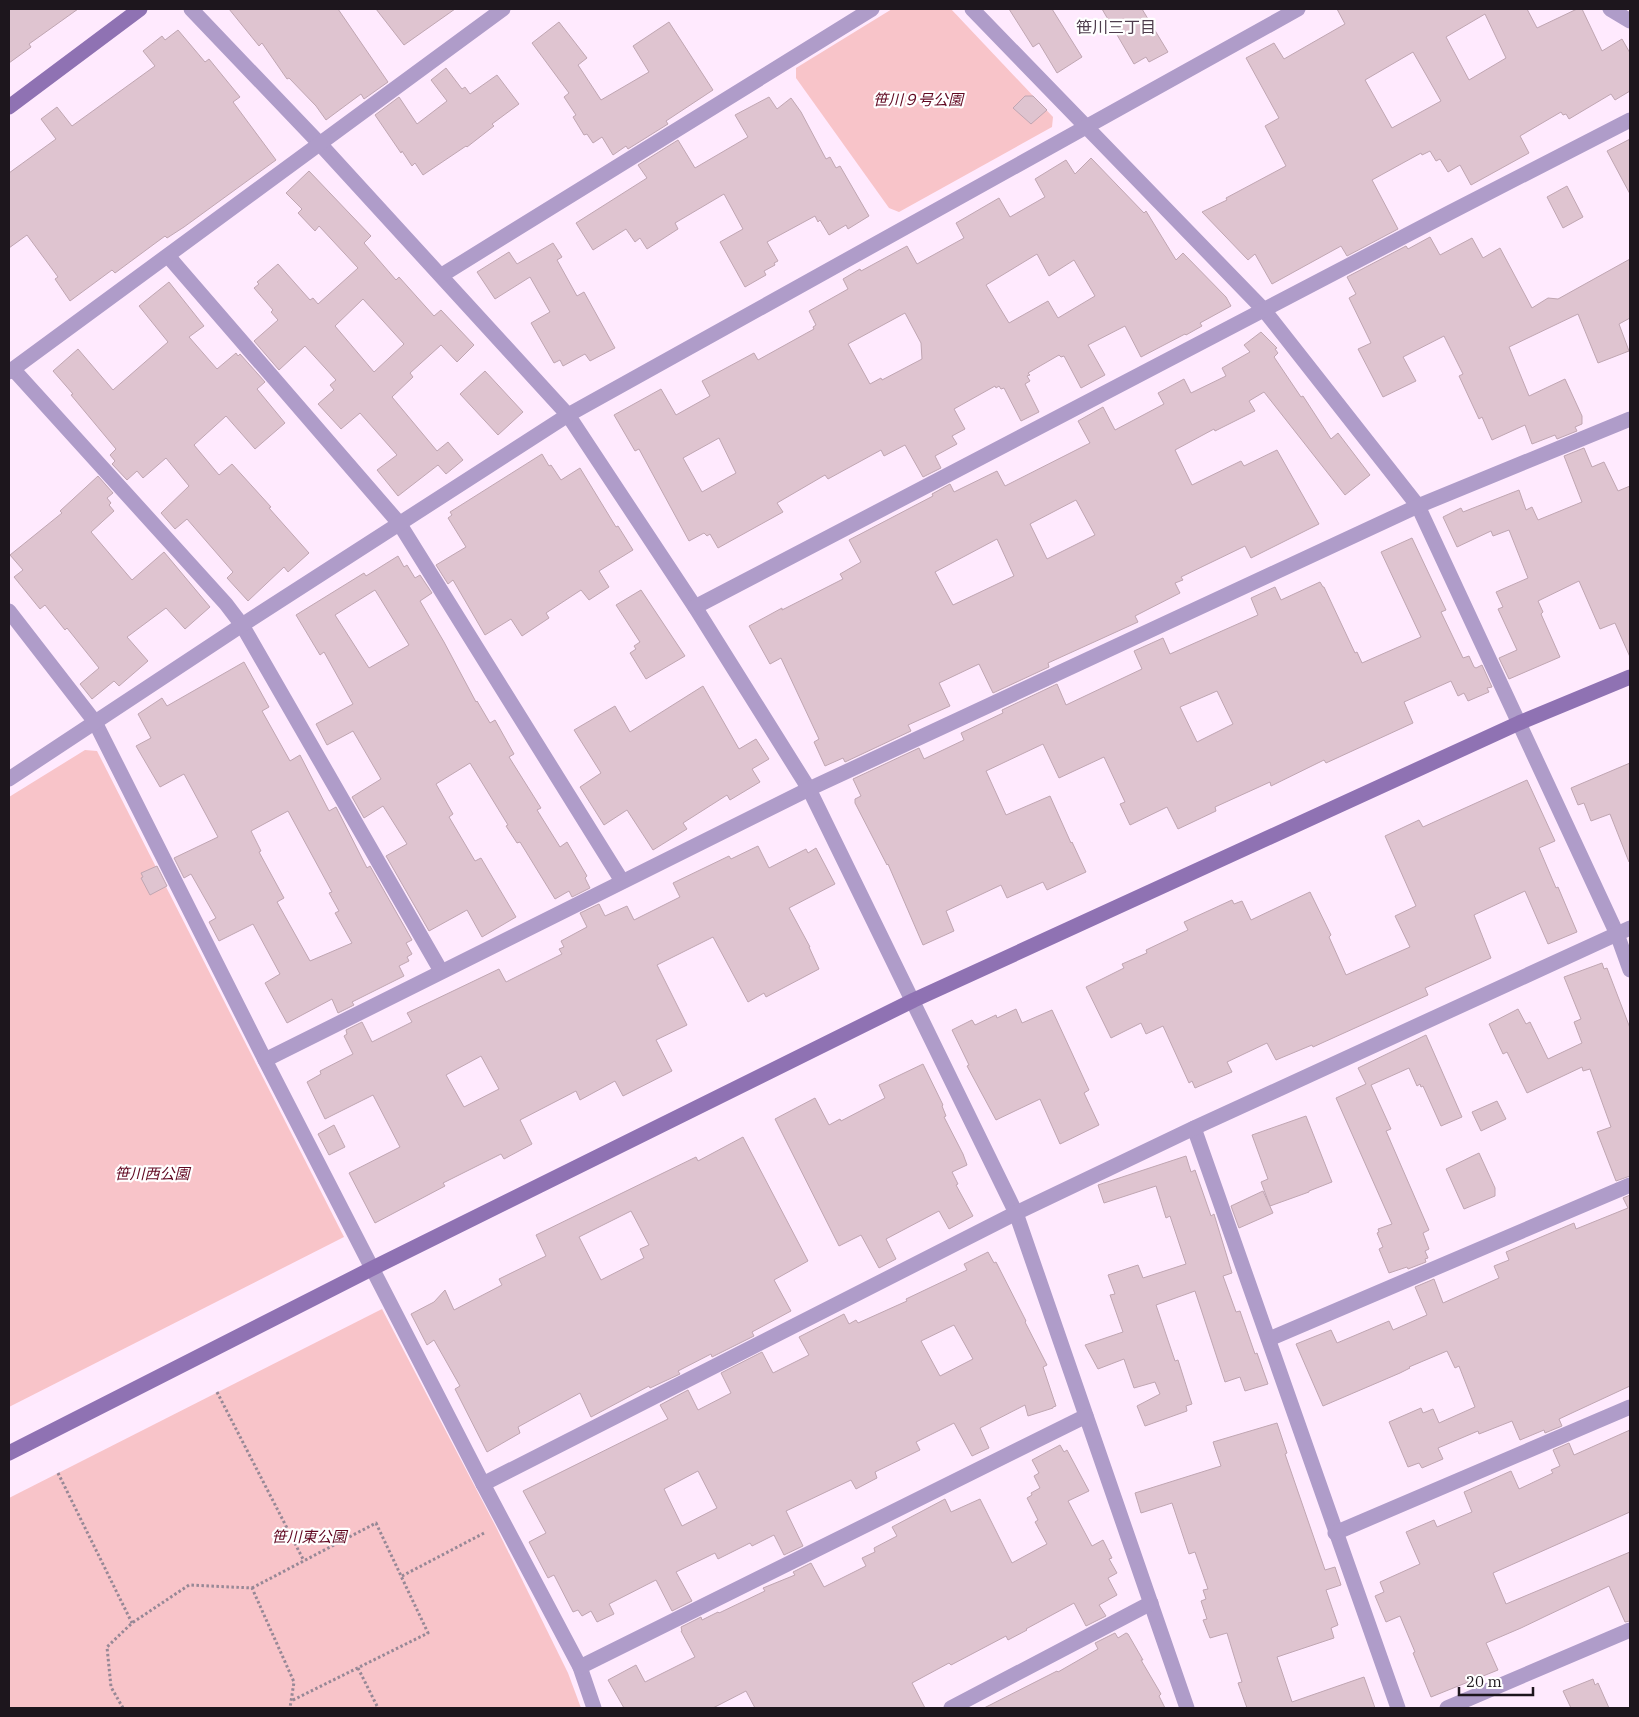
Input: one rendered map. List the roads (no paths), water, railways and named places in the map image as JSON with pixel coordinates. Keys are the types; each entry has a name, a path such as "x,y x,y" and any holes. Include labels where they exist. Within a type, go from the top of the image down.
{"street":[{"path":"9,107 140,9"},
{"path":"191,9 442,275 568,414 695,607 809,789 914,1000 1016,1213 1187,1708"},
{"path":"441,971 242,625 226,604 11,370 503,9"},
{"path":"442,275 872,9"},
{"path":"972,9 1264,310 1418,506 1519,723 1624,931 1630,970"},
{"path":"9,779 242,625 568,414 1298,9"},
{"path":"1610,9 1630,21"},
{"path":"695,607 1630,120"},
{"path":"168,256 400,524 622,881"},
{"path":"265,1060 809,789 1418,506 1630,419"},
{"path":"9,611 95,722 265,1060 580,1667 594,1708"},
{"path":"9,1453 373,1268 914,1000 1519,723 1630,677"},
{"path":"484,1484 1016,1213 1194,1128 1624,931"},
{"path":"1194,1128 1398,1708"},
{"path":"1269,1338 1630,1185"},
{"path":"1335,1533 1630,1407"},
{"path":"580,1667 1086,1416"},
{"path":"951,1708 1151,1603"},
{"path":"1447,1708 1630,1630"}],"district":[{"name":"笹川三丁目","path":"1116,27"}],"park label":[{"name":"笹川９号公園","path":"918,100"},
{"name":"笹川西公園","path":"152,1174"},
{"name":"笹川東公園","path":"309,1537"}]}
